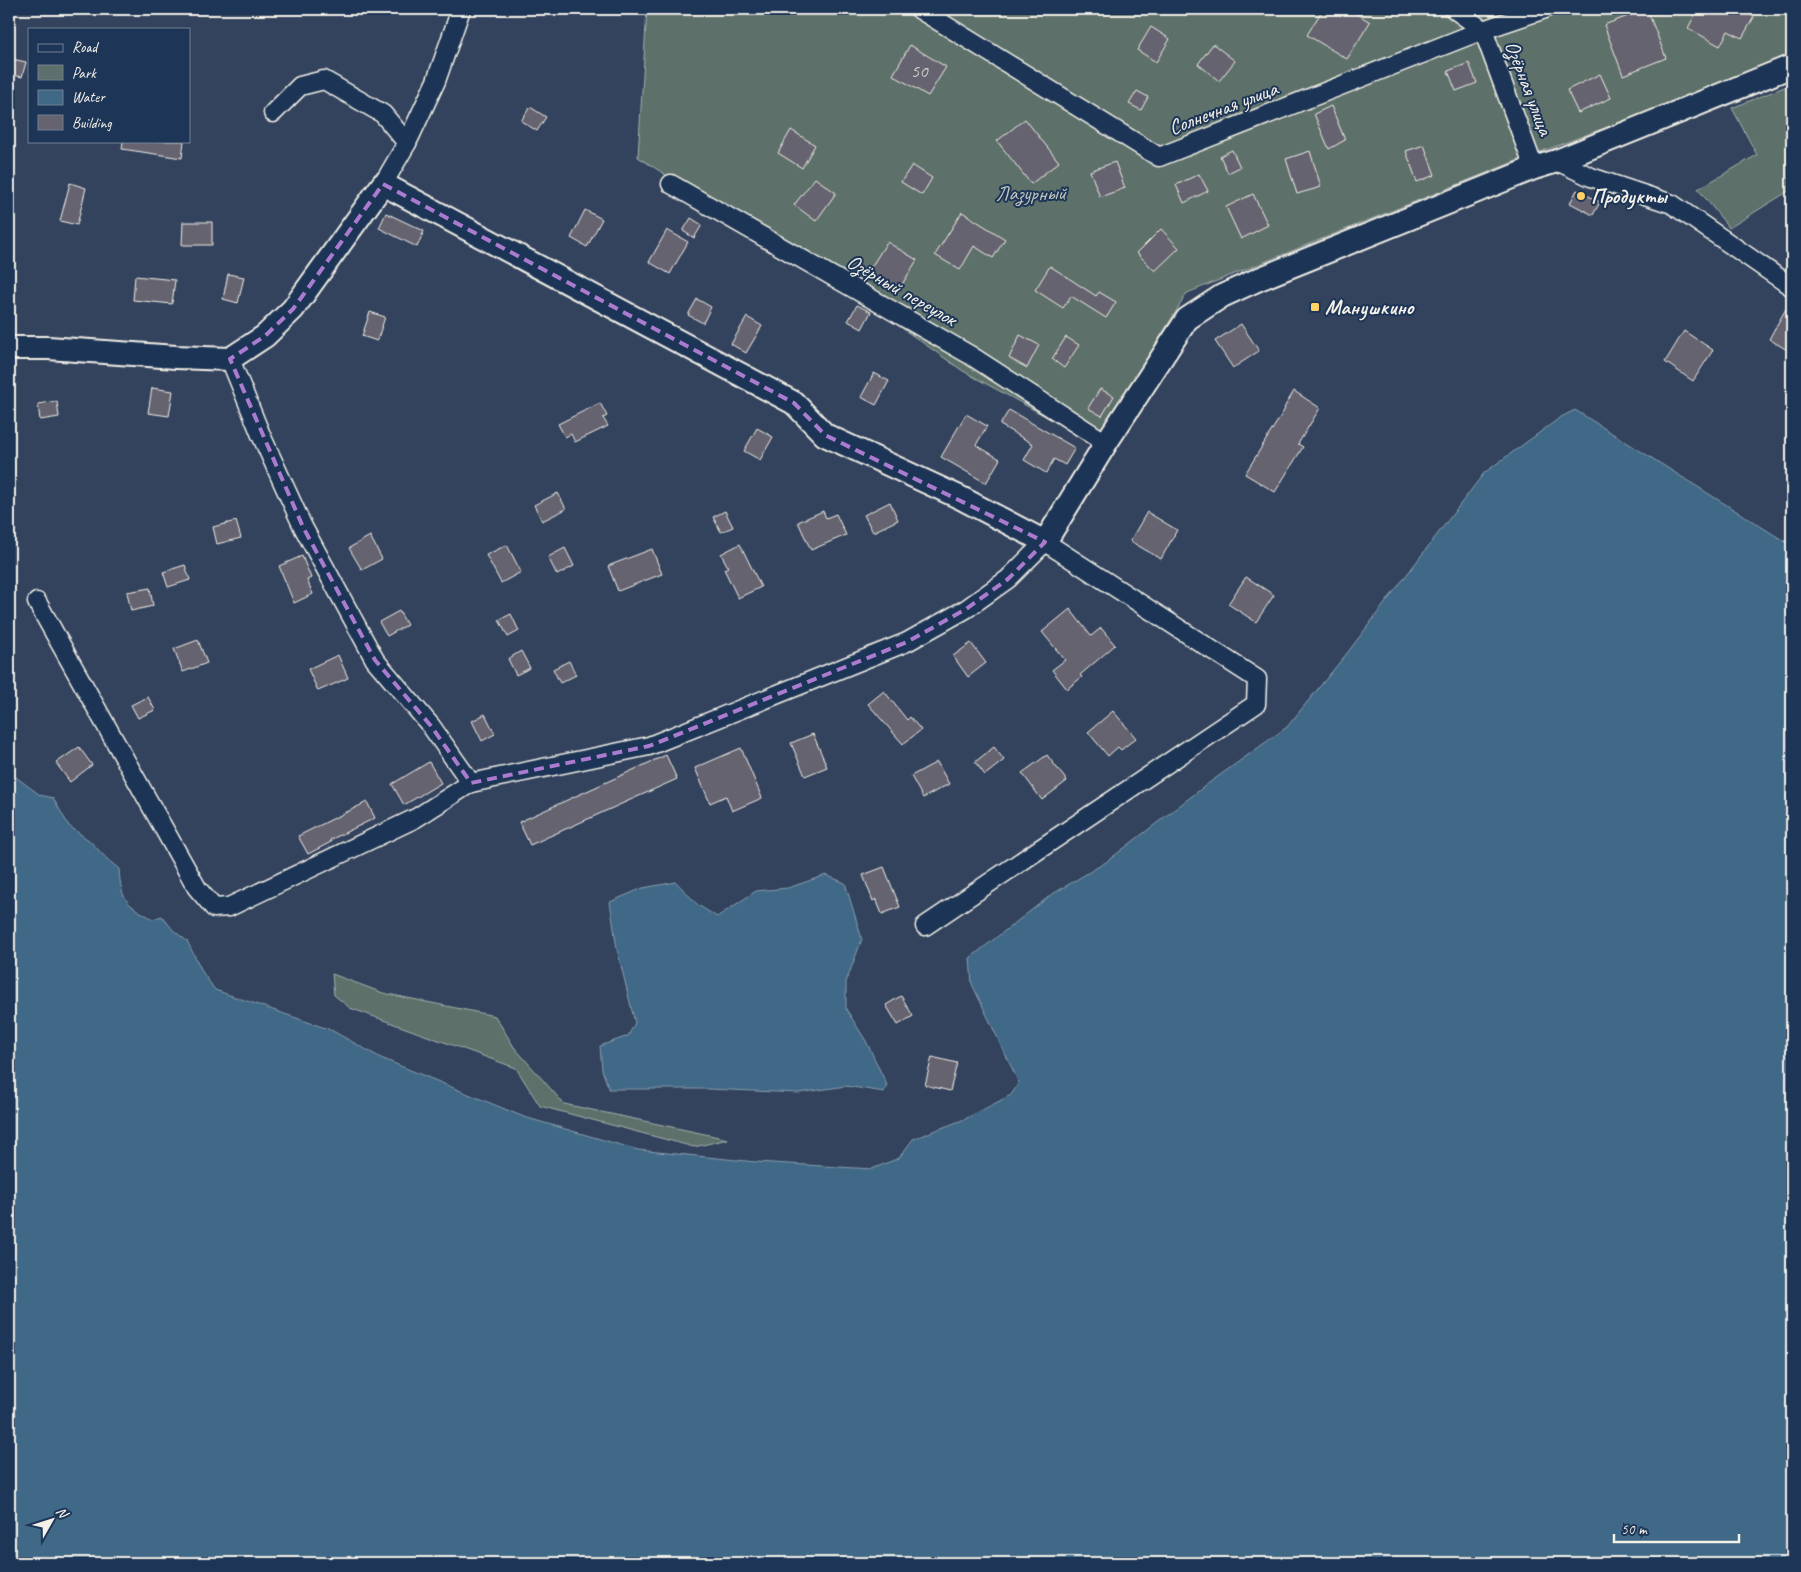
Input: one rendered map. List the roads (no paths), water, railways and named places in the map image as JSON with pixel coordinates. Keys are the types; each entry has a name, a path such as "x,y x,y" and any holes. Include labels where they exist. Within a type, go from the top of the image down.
{"street":[{"path":"9,348 48,348 230,359 265,336 293,309 383,184 407,143 436,81 461,9"},
{"name":"Солнечная улица","path":"919,9 1159,157 1483,30"},
{"name":"Озёрная улица","path":"1454,9 1483,30 1534,168"},
{"path":"1483,30 1545,9"},
{"path":"37,602 197,888 214,908 229,907 416,818 471,783 649,746 906,642 966,608 1008,579 1045,542 1106,443 1187,320 1222,296 1329,250 1792,66"},
{"path":"273,114 300,86 324,80 383,114 407,143"},
{"path":"1557,161 1592,176 1672,204 1792,288"},
{"path":"383,184 794,403 825,435 961,498 1045,542 1257,679 1256,704 925,926"},
{"name":"Озёрный переулок","path":"671,184 970,355 1106,443"},
{"path":"230,359 261,435 303,527 375,660 431,726 471,783"}],"water":[{"path":"1575,410 1792,546 1792,1563 9,1563 9,772 40,795 53,798 69,826 90,841 119,869 121,888 131,905 153,919 162,916 173,930 187,941 203,973 215,990 331,1030 381,1058 524,1117 638,1150 756,1162 872,1169 899,1158 913,1139 965,1119 1011,1095 1019,1083 972,984 970,958 1051,895 1106,862 1209,783 1287,727 1348,652 1484,473 1561,417"},
{"path":"826,875 845,883 862,939 846,982 846,1009 866,1041 887,1085 884,1092 846,1086 799,1093 708,1089 609,1089 602,1070 600,1046 628,1036 635,1023 617,949 610,902 643,888 676,882 698,905 717,917 756,891 788,888"}],"place":[{"name":"Продукты","path":"1581,196"},
{"name":"Манушкино","path":"1315,307"}],"park label":[{"name":"Лазурный","path":"1031,193"}]}
